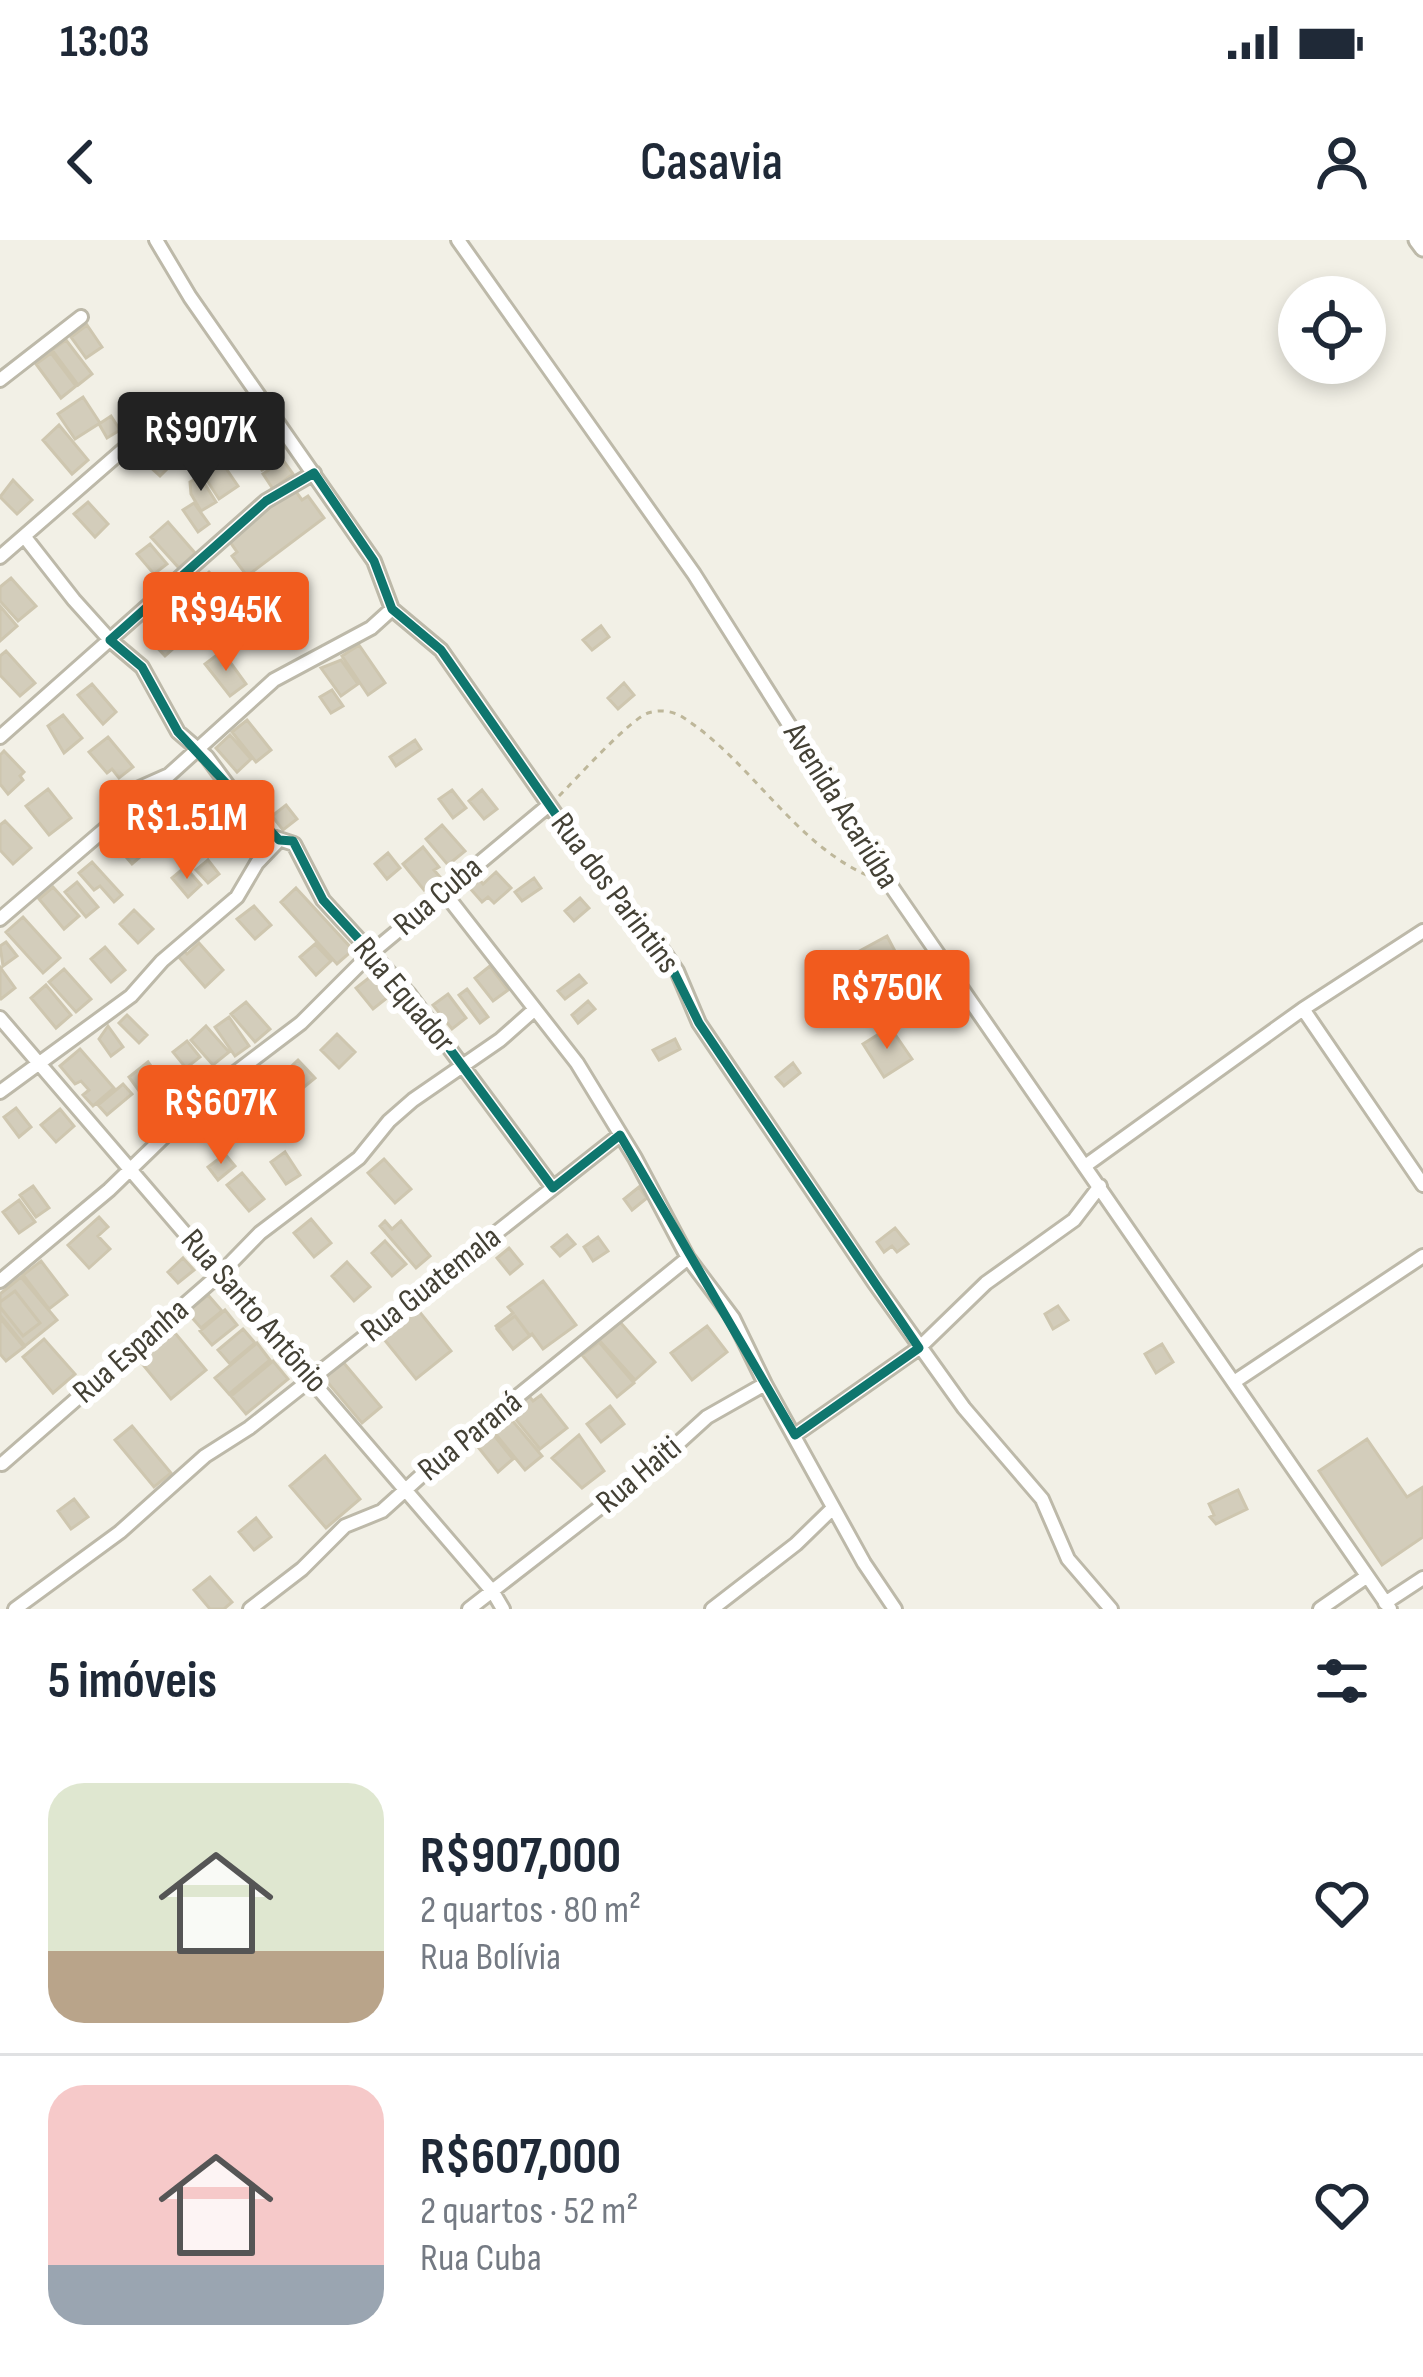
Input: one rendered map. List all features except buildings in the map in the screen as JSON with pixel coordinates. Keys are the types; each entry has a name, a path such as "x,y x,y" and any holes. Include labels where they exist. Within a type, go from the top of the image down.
{"street":[{"name":"Rua dos Parintins","path":"156,240 190,297 374,562 392,609 441,650 633,924 664,952 699,1023 919,1348 1042,1499 1068,1558 1111,1609"},
{"name":"Avenida Acariúba","path":"458,240 694,574 891,886 1388,1606"},
{"path":"1417,240 1423,248"},
{"path":"0,380 80,316"},
{"path":"0,557 147,428"},
{"path":"0,737 266,501 314,473"},
{"name":"Rua Equador","path":"24,536 110,640 142,667 173,725 236,792 254,821 279,840 294,844 323,900 410,994 553,1188"},
{"path":"0,919 112,823 133,791 169,775 274,680 371,628 392,609"},
{"name":"Rua Cuba","path":"0,1281 210,1092 301,1023 370,953 549,805"},
{"path":"0,1091 130,996 162,961 237,897 257,863 279,840"},
{"path":"443,891 577,1063 688,1258 733,1318 833,1508 895,1608"},
{"path":"1085,1166 1303,1009 1423,931"},
{"name":"Rua Espanha","path":"2,1464 222,1272 270,1224 359,1158 412,1100 535,1009"},
{"path":"1303,1009 1423,1185"},
{"name":"Rua Santo Antônio","path":"0,1018 312,1377 494,1592 503,1609"},
{"name":"Rua Guatemala","path":"15,1609 120,1532 205,1456 250,1428 620,1135"},
{"path":"795,1435 919,1348 986,1283 1074,1220 1100,1186"},
{"path":"1234,1382 1423,1256"},
{"name":"Rua Paraná","path":"250,1609 302,1569 345,1526 382,1511 688,1258"},
{"name":"Rua Haiti","path":"470,1609 652,1467 707,1417 766,1384"},
{"path":"712,1609 796,1544 833,1508"},
{"path":"1320,1609 1366,1577"},
{"path":"1388,1606 1423,1577"}],"path":[{"path":"549,805 639,718 671,712 738,764 812,839 860,873 891,886"}],"highlighted area":[{"path":"314,473 374,561 392,609 441,650 603,882 664,952 699,1023 919,1348 795,1435 620,1135 553,1188 409,994 323,900 293,841 279,840 178,732 142,667 110,640 266,501"}]}
